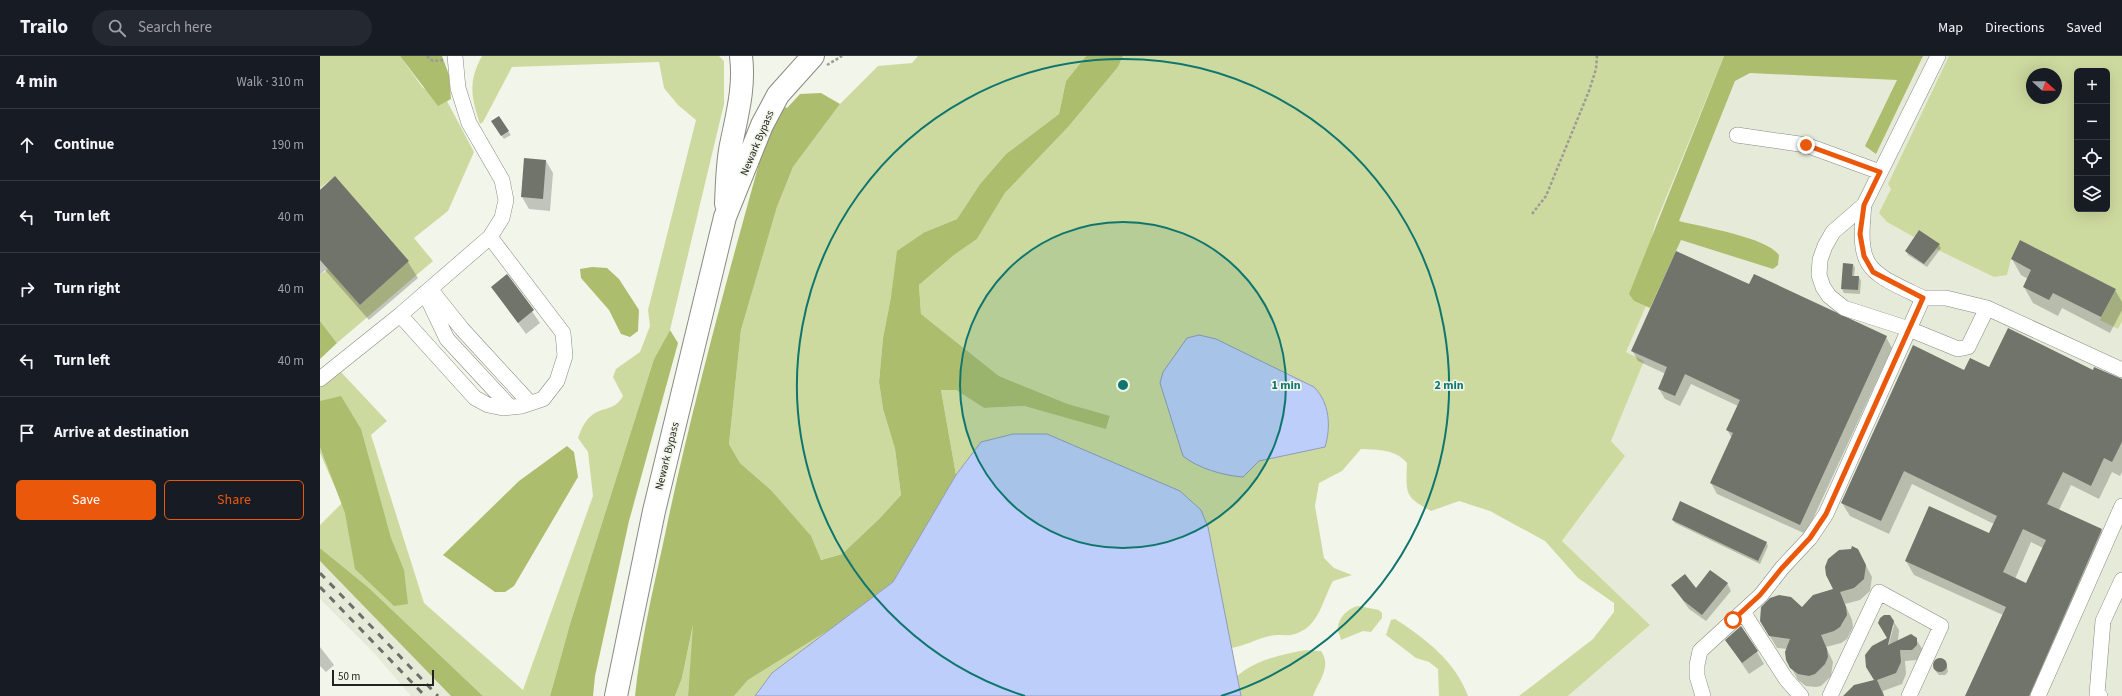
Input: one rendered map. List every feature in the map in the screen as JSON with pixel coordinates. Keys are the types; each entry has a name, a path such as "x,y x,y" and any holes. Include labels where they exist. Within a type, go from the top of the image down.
{"highway":[{"name":"Newark Bypass","path":"725,217 727,167 742,91 743,74 741,56"},
{"name":"Newark Bypass","path":"616,696 654,511 725,217 762,125 778,95 813,56"}],"lane":[{"path":"320,379 400,315 490,237 502,218 506,200 502,180 469,123 458,88 455,56"},
{"path":"1938,56 1864,205 1860,234 1864,256 1873,272 1923,298 1946,298 1987,308 2122,370"},
{"path":"1737,135 1806,145 1880,172"},
{"path":"1864,205 1833,232 1820,260 1819,275 1822,287 1829,296 1844,308 1909,329 1958,350 1968,347 1987,308"},
{"path":"400,315 475,398 488,404 503,408 543,399 557,381 565,356 563,333 490,237"},
{"path":"428,291 530,403"},
{"path":"428,291 447,339 510,407"},
{"path":"1703,696 1697,676 1697,665 1700,651 1743,612 1810,538 1826,514 1923,298"},
{"path":"2038,696 2122,506"},
{"path":"2097,695 2103,621 2122,580"},
{"path":"1830,696 1879,592 1941,626 1909,696"},
{"path":"1743,612 1786,679 1801,696"}],"path":[{"path":"1532,214 1546,196 1589,91 1596,69 1597,56"}],"shaded area":[{"path":"1724,56 2122,56 2122,696 1568,696 1650,625 1562,541 1624,456 1610,441 1644,361 1625,352 1646,306 1656,222"},
{"path":"320,561 451,696 411,696 375,654 320,599"}],"green space":[{"path":"320,56 400,56 423,88 447,101 474,152 448,211 414,238 433,261 337,343 320,321 320,275 328,269 360,305 409,261 335,177 320,188"},
{"path":"400,56 442,56 449,75 451,99 438,106"},
{"path":"482,56 719,56 724,61 724,104 670,330 654,359 570,624 550,696 483,696 369,588 320,548 320,525 342,503 320,453 320,387 340,371 387,421 371,435 424,603 523,690 593,496 588,452 578,438 585,423 591,416 599,411 612,407 623,396 613,377 616,369 640,352 650,326 648,310 696,120 678,105 664,88 659,62 512,67 483,122 480,124 472,90 475,74"},
{"path":"918,56 1086,56 1066,81 1059,114 1006,154 980,184 957,219 925,232 891,297 883,338 879,382 883,409 895,449 901,495 879,519 842,554 820,560 810,536 771,490 740,463 729,444 741,330 777,207 793,167 840,104 878,66 912,63"},
{"path":"1086,56 1123,56 1118,67 1069,126 1005,193 977,239 954,255 919,285 921,314 999,376 1068,404 1110,416 1106,429 1024,406 984,408 956,390 941,390 956,475 893,582 829,630 748,680 734,696 688,696 693,625 682,678 675,696 635,696 643,639 674,493 698,393 765,142 783,106 787,108 800,94 821,93 840,104 793,167 777,207 741,330 729,444 740,463 771,490 811,536 821,560 842,554 879,519 901,495 895,449 883,409 879,382 883,338 891,297 897,251 925,232 957,219 980,184 1006,154 1059,114 1066,81"},
{"path":"1123,56 1724,56 1656,222 1634,301 1646,306 1626,352 1644,361 1611,441 1625,456 1562,541 1650,625 1568,696 1519,696 1593,639 1614,612 1614,603 1578,578 1545,541 1490,511 1459,501 1431,511 1416,502 1408,493 1407,463 1402,458 1392,453 1380,450 1361,449 1342,471 1319,483 1315,506 1324,558 1334,568 1352,575 1333,581 1318,614 1308,627 1300,632 1291,635 1270,636 1231,648 1208,527 1201,510 1180,491 1047,434 981,442 956,475 941,390 956,390 984,408 1024,406 1106,428 1110,417 1068,404 999,376 921,314 919,285 954,255 977,239 1005,193 1069,126 1118,67"},
{"path":"1724,56 1923,56 1876,154 1865,146 1897,80 1750,73 1735,81 1679,221 1748,238 1761,243 1779,255 1778,265 1773,269 1681,240 1650,308 1634,301 1629,294"},
{"path":"1949,56 2122,56 2122,321 2118,329 2100,320 2116,289 2020,241 2011,259 2007,275 1994,277 1936,249 1940,244 1919,230 1914,237 1887,222 1879,213 1891,189 1888,184"},
{"path":"592,267 607,268 619,279 639,310 638,331 630,337 621,334 609,310 581,278 580,269"},
{"path":"320,321 337,343 320,359"},
{"path":"670,330 678,343 629,521 595,676 593,696 550,696 570,624 654,359"},
{"path":"341,396 361,429 391,538 404,570 408,604 394,606 355,569 345,513 320,447 320,401"},
{"path":"567,446 574,452 578,477 514,586 505,592 495,592 443,555 519,481"},
{"path":"320,548 369,588 483,696 451,696 320,561"},
{"path":"1358,606 1379,610 1382,613 1382,618 1371,632 1363,631 1341,640 1338,626 1341,618 1351,609"},
{"path":"1395,619 1418,635 1438,652 1455,672 1468,696 1439,696 1438,669 1429,662 1416,658 1386,635 1391,620"},
{"path":"694,621 688,696 675,696 682,678"},
{"path":"829,630 772,673 755,696 734,696 748,680"},
{"path":"1307,650 1321,651 1325,662 1323,674 1313,696 1241,696 1237,676 1244,670 1270,658"}],"water":[{"path":"1199,335 1216,339 1314,387 1323,400 1328,416 1328,431 1325,447 1259,461 1243,477 1228,475 1203,468 1183,456 1160,383 1163,372 1187,338"},
{"path":"1013,434 1047,434 1180,491 1201,510 1208,527 1241,696 755,696 772,673 893,582 956,475 981,442"}],"building":[{"path":"499,116 509,131 501,136 491,121"},
{"path":"524,158 546,160 543,199 521,197"},
{"path":"335,176 409,261 360,305 320,260 320,190"},
{"path":"1919,230 1940,244 1924,264 1905,251"},
{"path":"2020,240 2116,289 2101,317 2053,293 2049,300 2023,287 2031,270 2011,259"},
{"path":"1676,251 1749,284 1754,274 1887,336 1800,525 1710,483 1733,433 1726,430 1740,400 1685,374 1675,396 1658,389 1667,367 1631,351"},
{"path":"1843,263 1853,264 1852,276 1859,276 1858,290 1841,289"},
{"path":"507,274 534,310 518,323 491,287"},
{"path":"2008,328 2093,370 2094,367 2122,379 2122,442 2112,462 2104,458 2091,486 2063,472 2047,504 2102,529 2029,696 1965,696 2006,607 1905,561 1929,506 1989,533 1997,516 1904,471 1881,521 1841,503 1913,345 1964,370 1970,358 1989,367","holes":["2023,529 2046,540 2026,583 2003,572"]},
{"path":"1680,501 1767,542 1758,561 1672,520"},
{"path":"1852,546 1858,549 1866,565 1864,579 1854,588 1840,592 1846,607 1847,615 1840,627 1834,631 1821,635 1827,649 1828,657 1825,664 1815,674 1809,676 1798,674 1790,668 1786,660 1785,652 1790,639 1769,636 1760,621 1761,607 1770,598 1779,595 1791,597 1802,607 1813,595 1833,589 1826,575 1825,567 1828,559 1839,550 1851,549"},
{"path":"1710,570 1728,583 1702,615 1684,601 1671,585 1685,574 1696,588"},
{"path":"1884,615 1890,615 1894,621 1888,645 1911,634 1917,638 1917,645 1912,650 1900,650 1901,662 1896,673 1877,680 1884,696 1843,696 1854,685 1874,680 1866,667 1865,655 1872,646 1887,638 1878,623 1880,618"},
{"path":"1741,626 1758,651 1742,663 1725,640"},
{"path":"1937,658 1943,658 1947,662 1947,668 1943,672 1937,672 1933,668 1933,662"}],"railway":[{"path":"320,573 438,696"},
{"path":"320,587 425,696"}],"route":[{"path":"1733,620 1760,595 1782,568 1810,538 1826,514 1923,298 1873,272 1864,256 1860,234 1864,205 1880,172 1806,145"}]}
